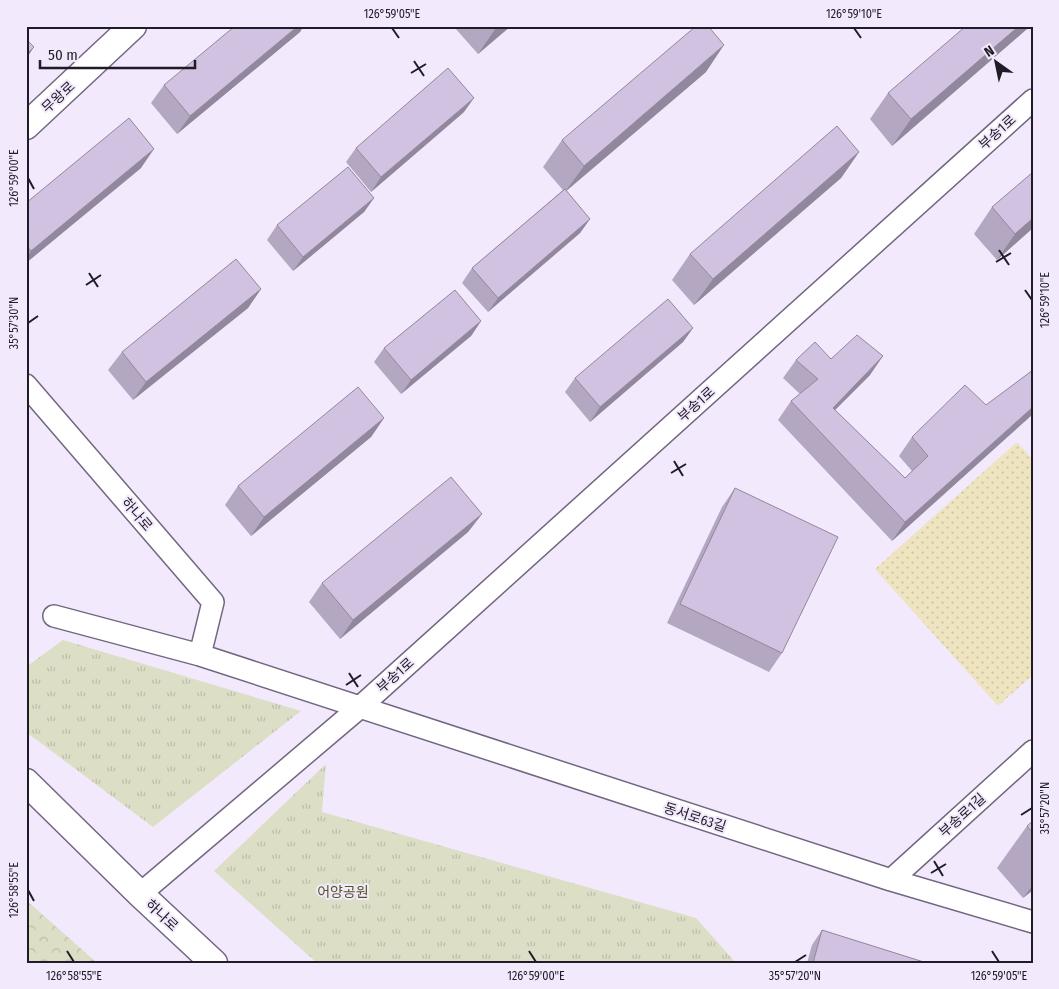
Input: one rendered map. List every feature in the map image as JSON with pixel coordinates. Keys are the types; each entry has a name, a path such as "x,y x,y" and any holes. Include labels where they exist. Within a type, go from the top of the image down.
{"street":[{"name":"무왕로","path":"26,126 133,26"},
{"name":"부송1로","path":"140,894 359,708 1033,100"},
{"name":"하나로","path":"26,385 213,602 200,655"},
{"path":"54,616 200,655 359,708"},
{"name":"동서로63길","path":"359,708 890,880 1033,922"},
{"name":"부송로1길","path":"890,880 1033,751"},
{"name":"하나로","path":"26,782 140,894 214,963"}],"green space":[{"path":"63,640 301,711 153,827 26,732 26,667"},
{"name":"어양공원","path":"326,764 322,812 696,918 736,963 317,963 214,871"},
{"path":"26,900 97,963 26,963"}],"sand":[{"path":"1017,442 1033,460 1033,675 998,706 875,569"}],"building":[{"path":"235,26 298,26 190,116 164,85"},
{"path":"696,26 708,26 724,45 584,166 562,140"},
{"path":"966,26 1019,26 911,119 888,93"},
{"path":"26,39 34,47 26,55"},
{"path":"448,68 474,98 381,177 356,148"},
{"path":"129,118 154,149 31,251 26,245 26,203"},
{"path":"837,126 859,152 713,279 690,254"},
{"path":"348,167 374,198 303,257 277,225"},
{"path":"1033,172 1033,218 1015,234 992,207"},
{"path":"565,189 590,219 498,298 472,268"},
{"path":"236,259 261,289 146,382 122,352"},
{"path":"455,290 481,321 411,380 384,348"},
{"path":"668,299 693,328 600,407 575,378"},
{"path":"857,335 883,356 833,408 905,478 928,456 912,437 965,385 986,405 1033,370 1033,407 905,522 791,401 818,379 796,360 815,342 831,359"},
{"path":"358,387 384,418 264,517 238,486"},
{"path":"451,477 482,514 353,620 322,583"},
{"path":"735,488 838,537 782,653 680,604"},
{"path":"1033,821 1033,833 1027,826"},
{"path":"822,930 927,963 813,963"}]}
